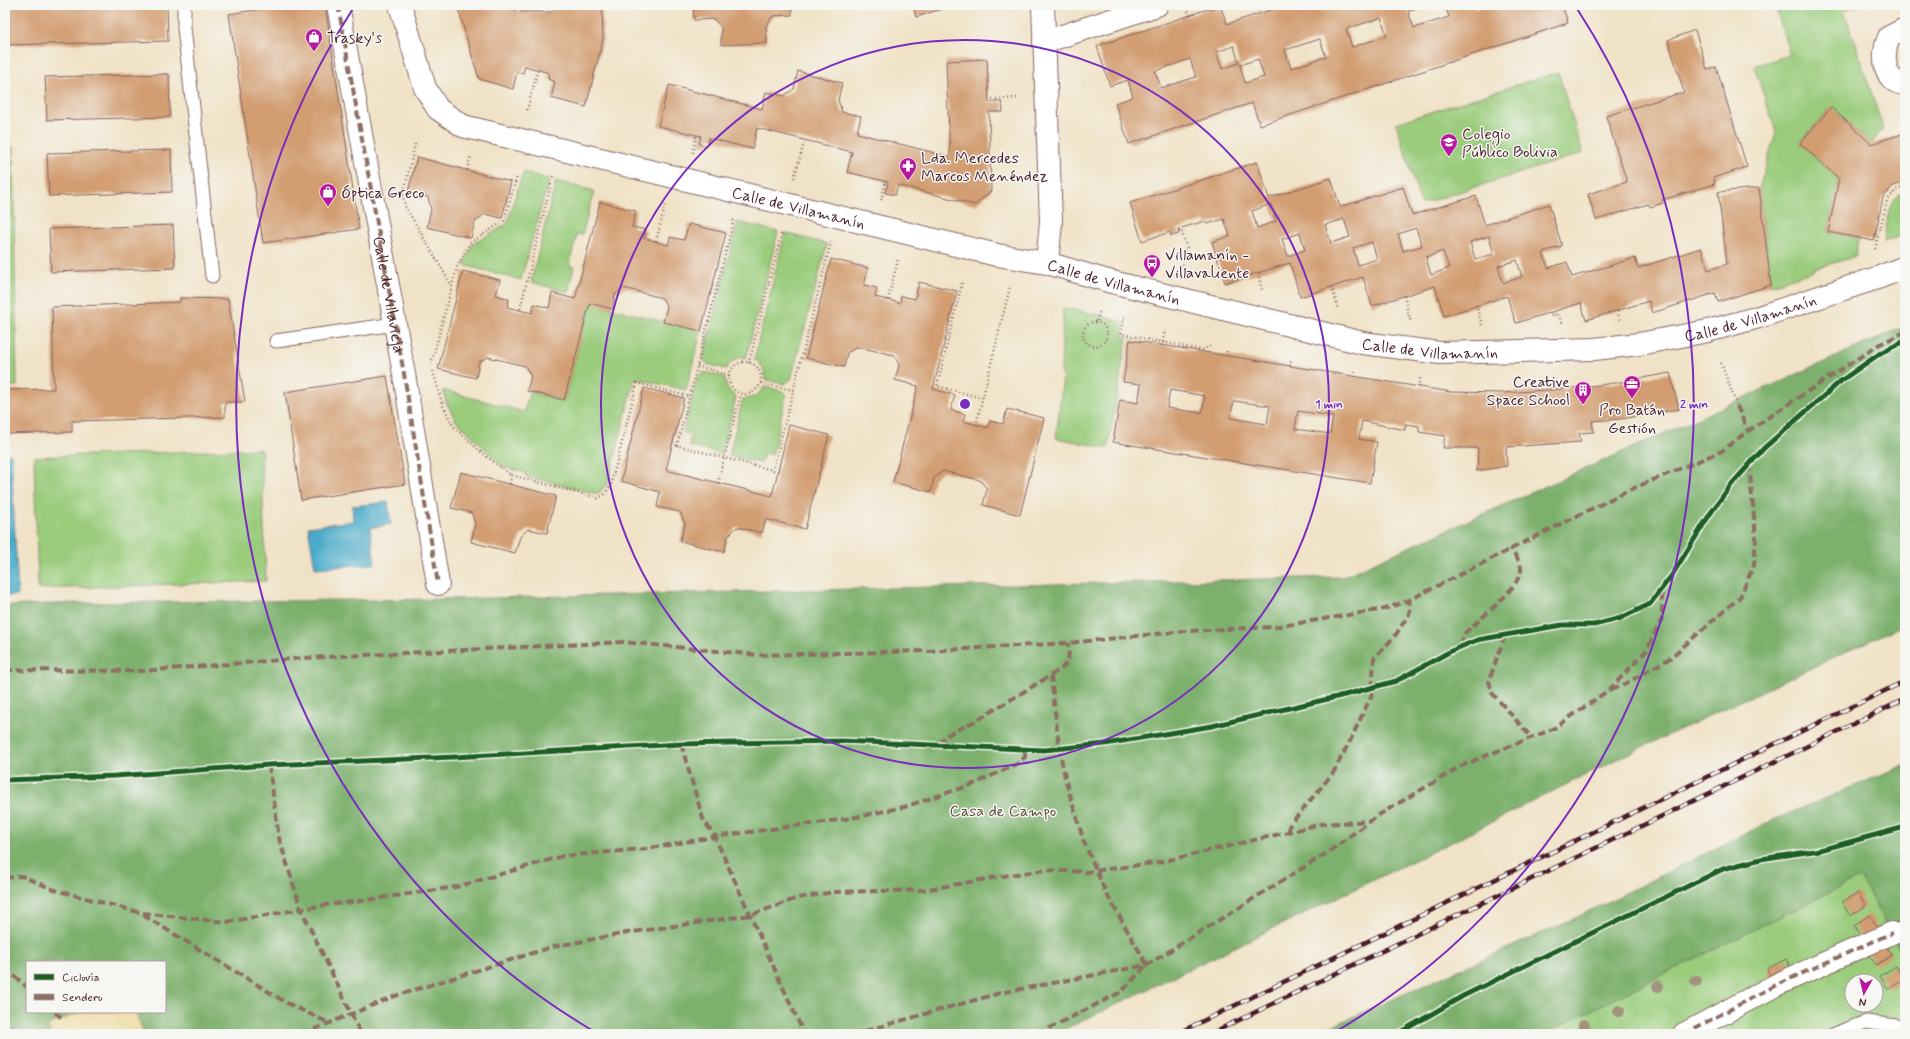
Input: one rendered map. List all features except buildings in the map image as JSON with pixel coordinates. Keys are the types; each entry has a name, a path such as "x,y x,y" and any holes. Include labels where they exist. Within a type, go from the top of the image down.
{"street":[{"name":"Calle de Villavieja","path":"338,5 395,324 438,584"},
{"name":"Calle de Villamanín","path":"400,5 425,88 438,110 463,126 997,256 1047,262 1115,283 1364,343 1440,353 1594,349 1647,343 1708,331 1759,317 1880,277 1905,267"},
{"path":"1043,5 1051,222 1047,262"},
{"path":"1044,42 1157,5"},
{"path":"1905,29 1889,37 1884,48 1884,62 1891,78 1899,84 1905,84"},
{"path":"1684,1034 1776,985 1892,933"}],"lane":[{"path":"184,5 184,28 212,276"},
{"path":"276,341 395,324"},
{"path":"1834,1034 1866,1022 1896,1026 1905,1032"}],"path":[{"path":"1257,10 1258,14"},
{"path":"1188,11 1190,15"},
{"path":"527,110 538,69"},
{"path":"991,102 992,99 1021,98"},
{"path":"693,153 696,136 701,137"},
{"path":"794,179 805,140"},
{"path":"415,144 403,196 405,206 452,287"},
{"path":"467,170 472,150"},
{"path":"520,309 555,171"},
{"path":"517,176 504,221 470,243 458,264 431,365 442,403 453,426 501,469 511,475 598,498 605,494 611,485 637,383 690,397"},
{"path":"881,201 885,184 888,184"},
{"path":"1874,254 1887,201 1896,190 1905,187"},
{"path":"1888,192 1892,194"},
{"path":"656,241 667,200"},
{"path":"677,446 734,218"},
{"path":"749,362 782,229"},
{"path":"1179,231 1181,230 1187,248 1181,253 1186,278"},
{"path":"773,470 831,242"},
{"path":"888,300 898,259"},
{"path":"1258,273 1263,292"},
{"path":"962,283 937,386 982,398"},
{"path":"976,424 1010,287"},
{"path":"1332,287 1340,315"},
{"path":"1404,296 1412,326"},
{"path":"1476,305 1483,329"},
{"path":"1097,321 1100,310"},
{"path":"1617,311 1620,320"},
{"path":"1549,313 1550,316 1558,314 1563,326"},
{"path":"1124,317 1121,334 1162,344 1202,350 1210,346"},
{"path":"1097,321 1106,326 1108,336 1103,344 1093,346 1084,341 1082,331 1088,323 1097,321"},
{"path":"1162,344 1165,330"},
{"path":"1226,356 1227,349"},
{"path":"1290,366 1291,361"},
{"path":"749,362 759,370 761,383 753,392 741,394 731,387 728,381 729,375 731,369 736,365 749,362"},
{"path":"1721,363 1737,406"},
{"path":"697,366 729,375"},
{"path":"1354,377 1355,371"},
{"path":"1419,387 1420,378"},
{"path":"761,383 793,390"},
{"path":"718,483 741,394"},
{"path":"672,444 778,471"},
{"path":"510,484 511,475"}],"green space":[{"path":"1775,5 1860,5 1844,10 1883,128 1871,144 1831,107 1800,143 1839,179 1828,232 1859,238 1856,256 1814,269 1814,271 1771,285 1759,189 1776,132 1754,66 1790,55"},
{"path":"1558,72 1583,153 1421,204 1396,123"},
{"path":"5,147 13,147 17,386 5,386"},
{"path":"523,172 549,179 521,280 464,265 473,244 507,224"},
{"path":"556,181 594,191 582,235 577,234 569,265 574,267 568,292 531,282"},
{"path":"1905,192 1905,234 1884,242 1888,213 1894,200"},
{"path":"738,222 778,232 746,358 737,358 726,369 707,364 703,358"},
{"path":"785,233 827,244 791,379 784,384 765,379 762,368 754,359"},
{"path":"590,303 701,331 686,390 635,378 608,483 599,493 525,476 525,472 503,467 456,421 446,402 443,390 524,412 530,392 564,400"},
{"path":"1063,308 1099,315 1125,323 1122,336 1127,337 1108,448 1056,438 1063,377 1061,376"},
{"name":"Casa de Campo","path":"1905,326 1905,624 1617,759 1454,841 1055,1034 5,1034 5,606 75,603 448,599 1342,577"},
{"path":"704,372 724,377 728,390 736,397 721,454 689,446 691,435 683,432 697,378"},
{"path":"764,387 782,391 786,396 772,455 764,453 761,463 729,456 743,399 755,396"},
{"path":"261,449 266,581 38,589 34,457"},
{"path":"1905,765 1905,959 1860,877 1543,1034 1314,1034 1567,922 1771,821"},
{"path":"1860,877 1905,959 1905,1034 1542,1034"}],"sand":[{"path":"79,1013 135,1013 144,1034 51,1034 48,1025"}],"water":[{"path":"11,454 18,595 5,596 5,455"},
{"path":"388,502 391,524 370,528 375,564 315,568 308,527 353,521 352,506"}],"railway":[{"path":"1176,1034 1905,681"},
{"path":"1210,1034 1905,699"}],"marked path":[{"path":"338,5 404,374 438,584"},
{"path":"5,670 142,671 305,658 624,642 758,655 926,651 1068,643 1185,631 1275,627 1385,609 1409,600 1627,491 1722,451 1748,431 1878,345 1905,332"},
{"path":"1737,406 1748,431"},
{"path":"1611,689 1627,683 1670,658 1740,597 1754,565 1756,538 1749,464"},
{"path":"1464,645 1462,640 1464,634 1507,594 1519,576 1521,568 1511,548"},
{"path":"854,1034 1000,993 1147,965 1330,851 1377,816 1463,765 1553,729 1609,690 1647,650 1662,619 1662,590"},
{"path":"1289,831 1289,826 1333,773 1351,739 1372,694 1374,658 1395,636 1409,614 1409,600"},
{"path":"1505,635 1489,681 1492,693 1532,738"},
{"path":"942,745 943,737 979,719 1061,669 1066,664 1069,654 1068,643"},
{"path":"1038,1034 1121,992 1147,965 1106,893 1084,842 1066,782 1059,748 1051,676"},
{"path":"681,744 703,819 715,837 804,1034"},
{"path":"5,878 22,876 55,890 142,913 226,922 325,905 456,887 563,856 645,849 720,836 846,819 904,807 974,784 1017,764 1025,757 1025,750"},
{"path":"269,765 279,838 301,909 361,1034"},
{"path":"303,1034 395,996 552,947 626,933 751,915 798,898 835,892 924,890 1045,870 1086,872 1161,862 1322,824 1371,821"},
{"path":"143,915 287,1003 329,1023"},
{"path":"1684,1034 1776,985 1892,933"},
{"path":"5,968 26,986"},
{"path":"56,1013 63,1019"}],"cycle path":[{"path":"5,780 115,776 269,765 454,757 681,744 842,741 1044,750 1105,744 1212,726 1341,696 1396,681 1451,651 1477,640 1562,625 1594,625 1621,618 1650,604 1672,575 1710,514 1731,485 1764,448 1842,380 1882,352 1905,341"},
{"path":"1397,1034 1463,996 1723,869 1761,859 1820,850 1905,827"}],"place":[{"name":"Trasky's","path":"314,52"},
{"name":"Colegio Público Bolivia","path":"1449,157"},
{"name":"Lda. Mercedes Marcos Menéndez","path":"908,181"},
{"name":"Óptica Greco","path":"328,207"},
{"name":"Villamanín - Villavaliente","path":"1152,278"},
{"name":"Pro Batán Gestión","path":"1632,399"},
{"name":"Creative Space School","path":"1583,405"}]}
